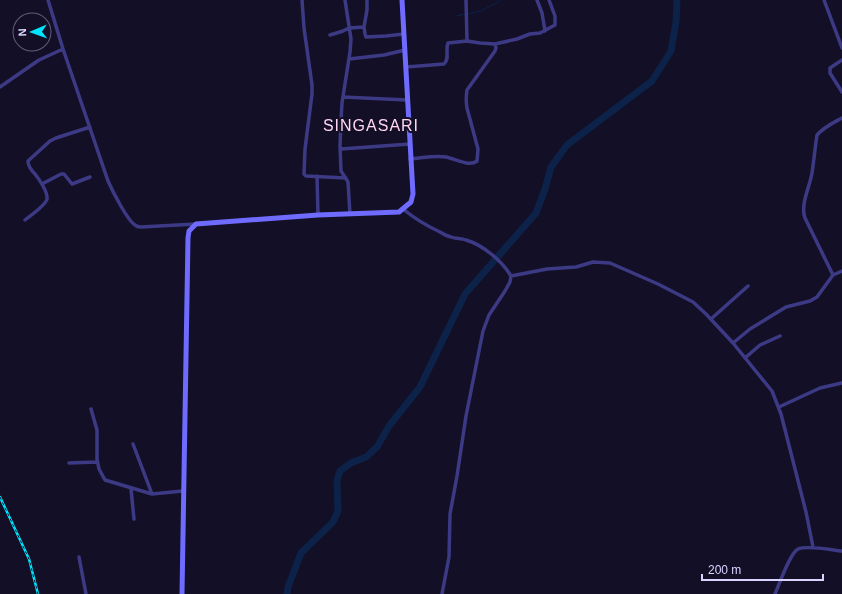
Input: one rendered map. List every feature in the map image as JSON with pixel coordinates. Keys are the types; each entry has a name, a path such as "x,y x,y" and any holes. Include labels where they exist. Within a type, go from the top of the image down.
{"street":[{"path":"48,0 108,181 114,194 132,223 141,227 318,215 399,212 403,209 411,202 412,198 402,0"},
{"path":"302,0 312,90 304,173 306,176 346,178"},
{"path":"345,0 351,39 341,120 341,171 348,182 350,214"},
{"path":"367,0 364,27 364,34 366,37 404,34"},
{"path":"466,0 467,41"},
{"path":"537,0 542,13 545,31"},
{"path":"406,67 446,63 448,43 467,41 495,44 545,31 556,24 555,16 549,0"},
{"path":"824,0 842,48"},
{"path":"330,35 350,28 364,27"},
{"path":"410,159 434,156 446,157 467,163 474,163 477,161 478,149 467,108 466,95 467,90 495,51 495,44"},
{"path":"0,87 39,60 63,49"},
{"path":"349,59 384,55 405,50"},
{"path":"842,60 830,68 830,73 842,92"},
{"path":"343,97 407,100"},
{"path":"833,275 803,214 803,209 812,177 817,135 821,130 842,118"},
{"path":"25,220 46,201 47,196 42,184 29,166 28,160 50,141 90,127"},
{"path":"341,149 410,144"},
{"path":"42,184 61,174 64,174 72,184 90,177"},
{"path":"317,176 318,215"},
{"path":"403,209 413,217 439,232 452,238 459,238 471,242 487,251 504,265 511,276 510,282 505,291 489,315 483,331 466,416 450,514 449,557 442,594"},
{"path":"182,594 188,238 190,231 196,224"},
{"path":"511,276 547,269 576,267 593,262 610,262 693,302 733,343 772,391 779,407 814,547"},
{"path":"733,343 750,329 786,307 810,301 817,297 833,275 842,271"},
{"path":"711,319 748,286"},
{"path":"746,358 760,345 780,336"},
{"path":"779,407 820,388 842,383"},
{"path":"91,409 97,430 97,462 105,480 152,494 183,491"},
{"path":"133,444 152,494"},
{"path":"69,464 97,462"},
{"path":"132,489 134,519"},
{"path":"776,594 788,563 797,549 814,547 842,551"},
{"path":"79,556 86,594"}],"waterway":[{"path":"468,14 481,11 499,0"},
{"path":"287,594 288,587 301,553 333,522 338,511 337,481 340,471 351,463 366,457 377,447 389,426 420,387 465,294 536,213 551,167 567,145 652,81 671,51 676,22 677,0"},
{"path":"457,16 465,14"}],"railway":[{"path":"0,497 29,559 38,594"}],"district":[{"name":"SINGASARI","path":"371,125"}]}
